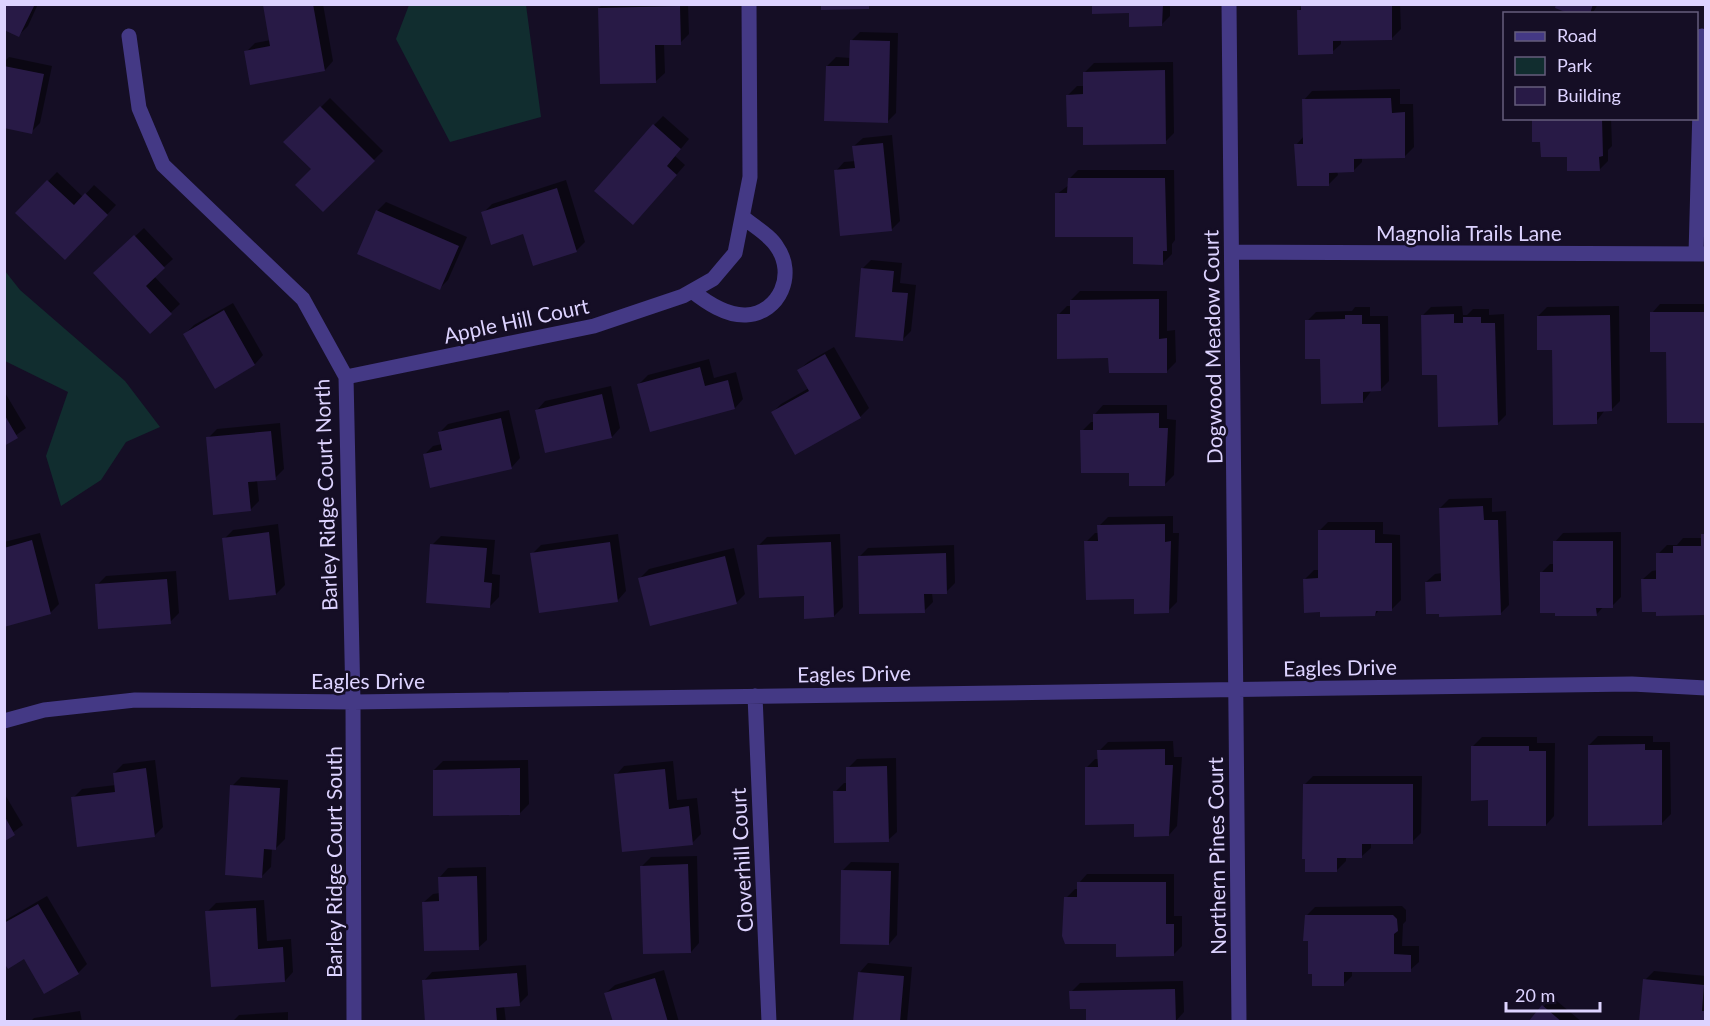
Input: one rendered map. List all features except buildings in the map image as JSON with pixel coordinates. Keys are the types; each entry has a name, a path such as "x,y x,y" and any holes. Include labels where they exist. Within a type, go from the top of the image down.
{"street":[{"name":"Apple Hill Court","path":"346,376 594,326 692,291 713,279 735,253 750,177 749,4"},
{"name":"Dogwood Meadow Court","path":"1228,4 1236,690"},
{"name":"Barley Ridge Court North","path":"129,36 139,108 164,165 303,299 346,376 353,702"},
{"path":"1701,254 1702,36"},
{"path":"692,291 714,307 745,315 770,306 783,292 787,270 777,246 742,217"},
{"name":"Magnolia Trails Lane","path":"1232,252 1701,254"},
{"name":"Eagles Drive","path":"4,721 44,710 135,700 353,702 1632,684 1706,688"},
{"name":"Northern Pines Court","path":"1236,690 1239,1022"},
{"name":"Cloverhill Court","path":"754,696 769,1022"},
{"name":"Barley Ridge Court South","path":"353,702 354,1022"}],"green space":[{"path":"409,5 526,5 541,117 450,142 396,39"},
{"path":"5,271 20,290 125,381 160,427 126,442 101,480 61,506 46,456 68,392 5,361"}]}
